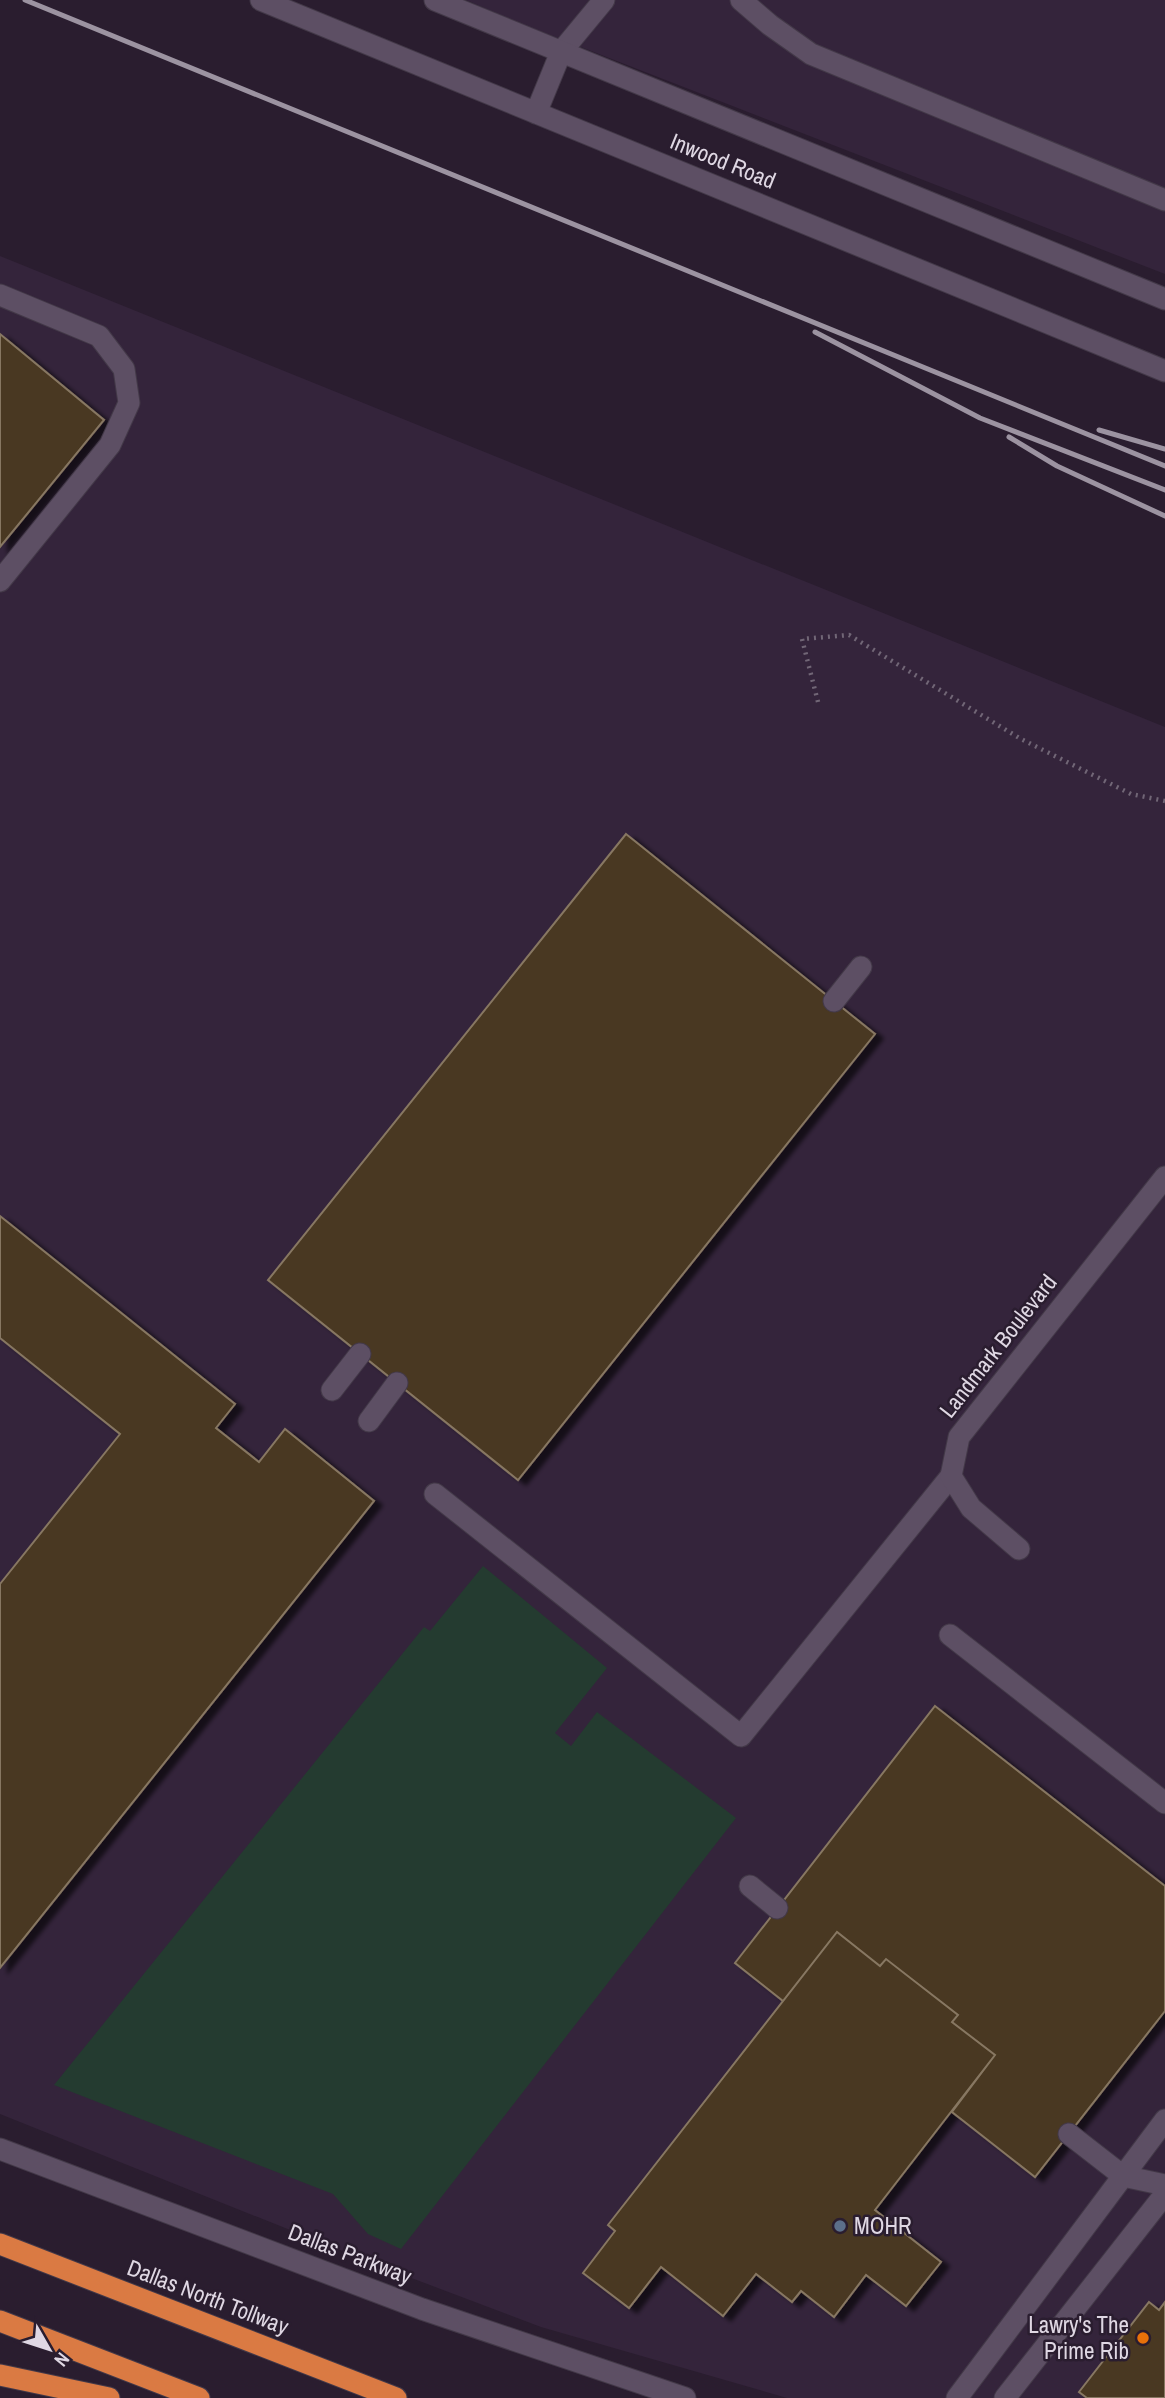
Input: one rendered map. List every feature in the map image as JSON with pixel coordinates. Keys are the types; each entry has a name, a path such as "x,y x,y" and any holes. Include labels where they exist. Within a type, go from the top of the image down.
{"highway":[{"name":"Dallas North Tollway","path":"0,2244 396,2398"},
{"path":"0,2321 200,2398"},
{"path":"0,2375 109,2398"}],"main road":[{"name":"Inwood Road","path":"261,0 1165,371"},
{"name":"Inwood Road","path":"435,0 468,6 561,52 1165,299"},
{"path":"536,113 561,52 604,0"},
{"path":"741,0 811,54 1165,200"},
{"path":"0,295 100,336 124,369 129,403 110,445 70,479 0,581"},
{"path":"834,1001 860,967"},
{"name":"Landmark Boulevard","path":"951,1476 959,1437 1165,1177"},
{"path":"332,1390 360,1354"},
{"path":"369,1420 397,1383"},
{"path":"435,1494 741,1736 951,1476 971,1508 1019,1549"},
{"path":"950,1635 1165,1804"},
{"path":"750,1886 777,1908"},
{"path":"957,2398 1165,2120"},
{"path":"1069,2134 1123,2176 1165,2185"},
{"name":"Dallas Parkway","path":"0,2149 422,2309 685,2398"},
{"path":"1005,2398 1165,2194"}],"path":[{"path":"818,702 802,639 849,635 1021,739 1131,794 1165,801"}],"shaded area":[{"path":"466,0 1165,0 1165,274 514,21"},
{"path":"0,256 1165,727 1165,2398 787,2398 541,2327 385,2268 0,2114"}],"green space":[{"path":"483,1566 607,1668 555,1733 571,1746 597,1712 736,1818 401,2249 368,2234 333,2194 54,2085 424,1627 430,1631"}],"building":[{"path":"0,334 104,420 0,547"},
{"path":"626,834 875,1034 518,1480 268,1280"},
{"path":"0,1216 235,1404 216,1428 259,1462 285,1429 374,1501 0,1968 0,1584 120,1434 0,1338"},
{"path":"935,1706 1165,1886 1165,2011 1035,2177 952,2112 995,2055 952,2022 958,2015 886,1959 880,1966 837,1932 783,2001 735,1963"},
{"path":"837,1932 880,1966 886,1959 958,2015 952,2022 995,2055 875,2210 941,2262 906,2306 866,2275 834,2317 801,2291 792,2302 756,2274 723,2316 661,2267 629,2308 583,2273 615,2231 608,2225"},
{"name":"Lawry's The Prime Rib","path":"1149,2302 1159,2310 1165,2302 1165,2398 1087,2398 1079,2392"}],"railway":[{"path":"25,0 1165,466"},
{"path":"815,332 980,418 1165,490"},
{"path":"1099,430 1165,449"},
{"path":"1009,437 1057,466 1165,516"}],"place":[{"name":"MOHR","path":"840,2226"},
{"name":"Lawry's The Prime Rib","path":"1143,2338"}]}
